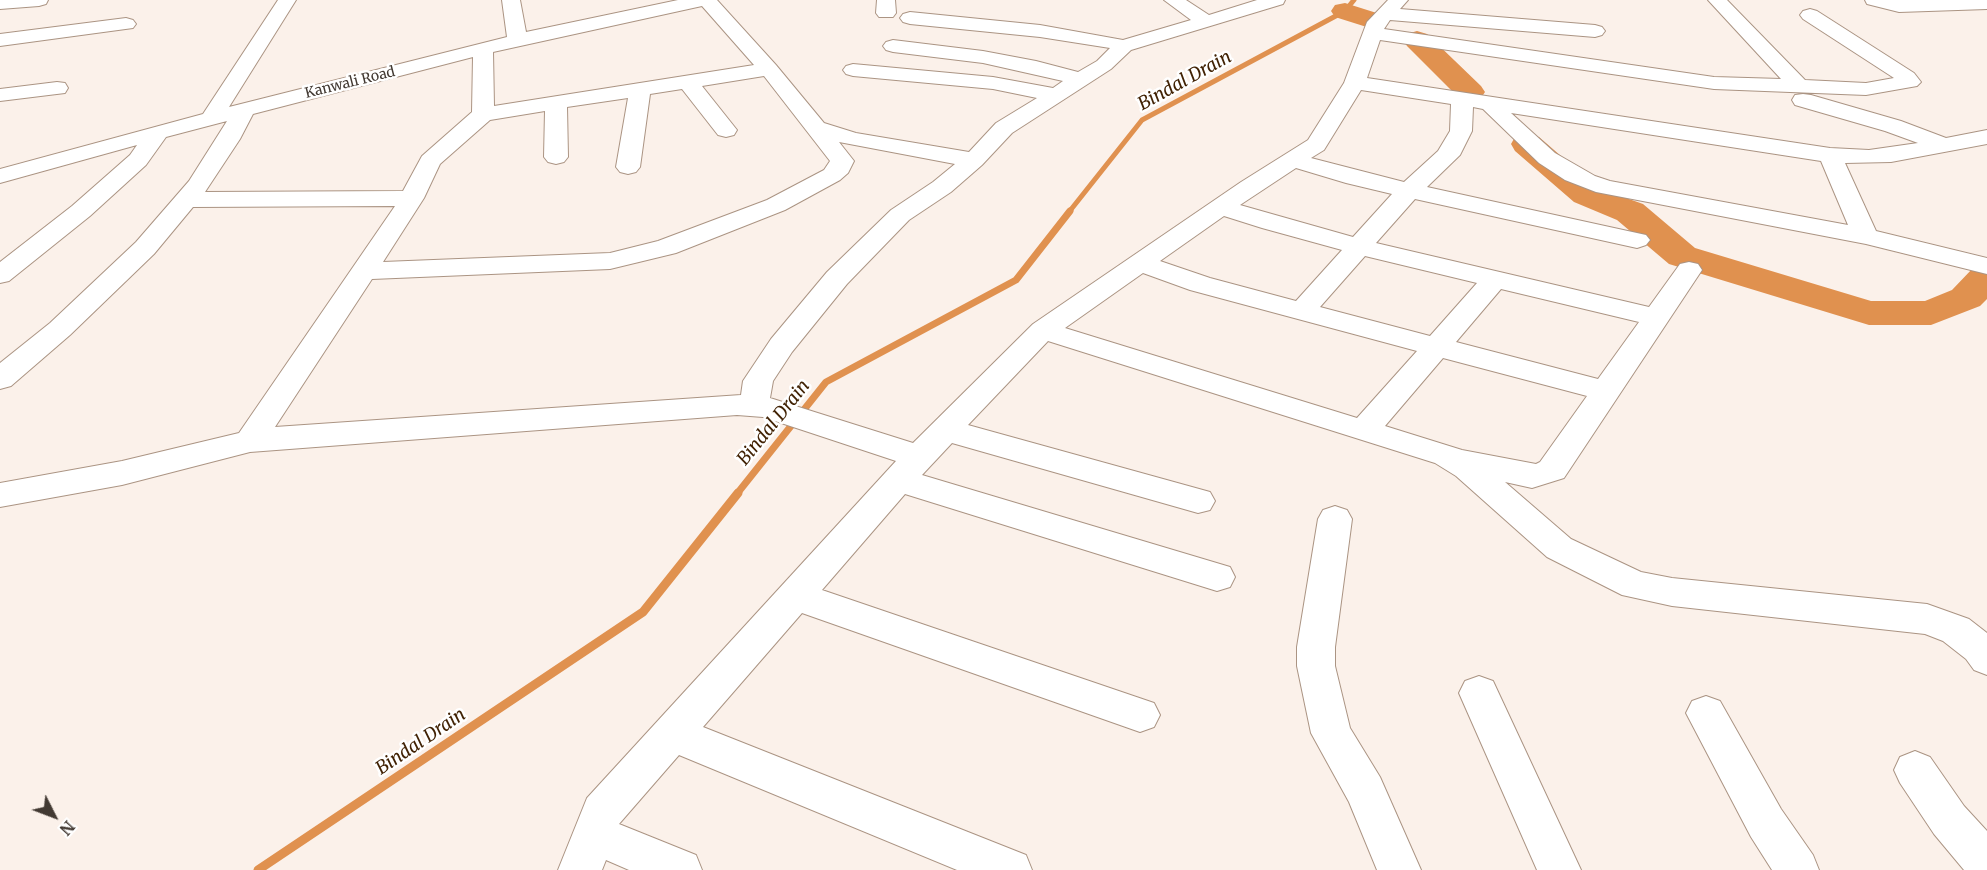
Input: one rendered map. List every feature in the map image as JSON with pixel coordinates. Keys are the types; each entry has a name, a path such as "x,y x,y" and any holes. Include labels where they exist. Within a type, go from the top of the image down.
{"street":[{"path":"0,3 39,0"},
{"path":"211,118 287,0"},
{"path":"511,0 517,40"},
{"path":"362,271 610,261 668,247 776,205 832,175 840,168 842,161 769,69 705,0"},
{"name":"Kanwali Road","path":"0,177 158,132 517,40 705,0"},
{"path":"1173,0 1207,22"},
{"path":"759,406 758,381 781,346 837,278 900,215 942,187 974,160 1004,128 1104,65 1124,46 1276,0"},
{"path":"1717,0 1800,87"},
{"path":"1874,0 1899,6 1987,3"},
{"path":"1386,15 1683,79 1735,84 1873,89 1910,82 1907,77 1810,15"},
{"path":"1386,15 1596,31"},
{"path":"680,870 587,852 603,812 909,469 1043,330 1221,207 1316,145 1356,83 1386,15"},
{"path":"910,18 975,16 1124,46"},
{"path":"0,40 126,24"},
{"path":"893,46 983,57 1036,67 1082,80"},
{"path":"483,49 483,114"},
{"path":"250,441 412,198 430,161 483,114 769,69"},
{"path":"853,70 993,82 1056,94"},
{"path":"688,83 726,130"},
{"path":"1356,83 1462,101 1830,155 1869,158 1987,137"},
{"path":"1735,84 1856,114 1944,145"},
{"path":"0,95 57,88"},
{"path":"628,167 640,90"},
{"path":"1302,311 1361,247 1409,190 1448,155 1461,131 1462,101"},
{"path":"556,102 556,157"},
{"path":"1491,105 1547,158 1573,175 1605,187 1866,236 1987,266"},
{"path":"0,379 60,329 145,248 186,201 229,139 244,110"},
{"path":"816,128 853,139 974,160"},
{"path":"0,275 81,211 138,160 158,132"},
{"path":"1830,155 1866,236"},
{"path":"1293,159 1354,178 1636,240"},
{"path":"186,201 412,198"},
{"path":"1221,207 1271,224 1361,247 1655,317"},
{"path":"1139,263 1200,284 1604,391"},
{"path":"1456,460 1532,476 1541,476 1552,470 1689,270"},
{"path":"1363,432 1496,278"},
{"path":"1043,330 1363,432 1446,455 1456,460 1559,548 1635,585 1672,592 1927,619 1956,630 1979,648 1987,659"},
{"path":"0,495 122,473 250,441 540,418 759,406 840,432 909,469 1216,577"},
{"path":"945,430 1198,501"},
{"path":"1335,519 1316,647 1316,666 1331,733 1365,791 1399,870"},
{"path":"795,596 1140,715"},
{"path":"1479,693 1559,870"},
{"path":"1706,713 1766,824 1797,870"},
{"path":"673,734 1010,870"},
{"path":"1915,770 1949,820 1987,864"}],"waterway":[{"name":"Bindal Drain","path":"1069,212 1142,120 1345,11 1354,0"},
{"path":"1345,11 1373,21"},
{"path":"1417,40 1470,92"},
{"path":"1527,144 1586,195 1630,212 1682,256 1869,313 1931,313 1966,298 1987,276"},
{"name":"Bindal Drain","path":"736,495 826,382 1016,280 1070,211"},
{"name":"Bindal Drain","path":"258,870 643,612 738,493"}]}
